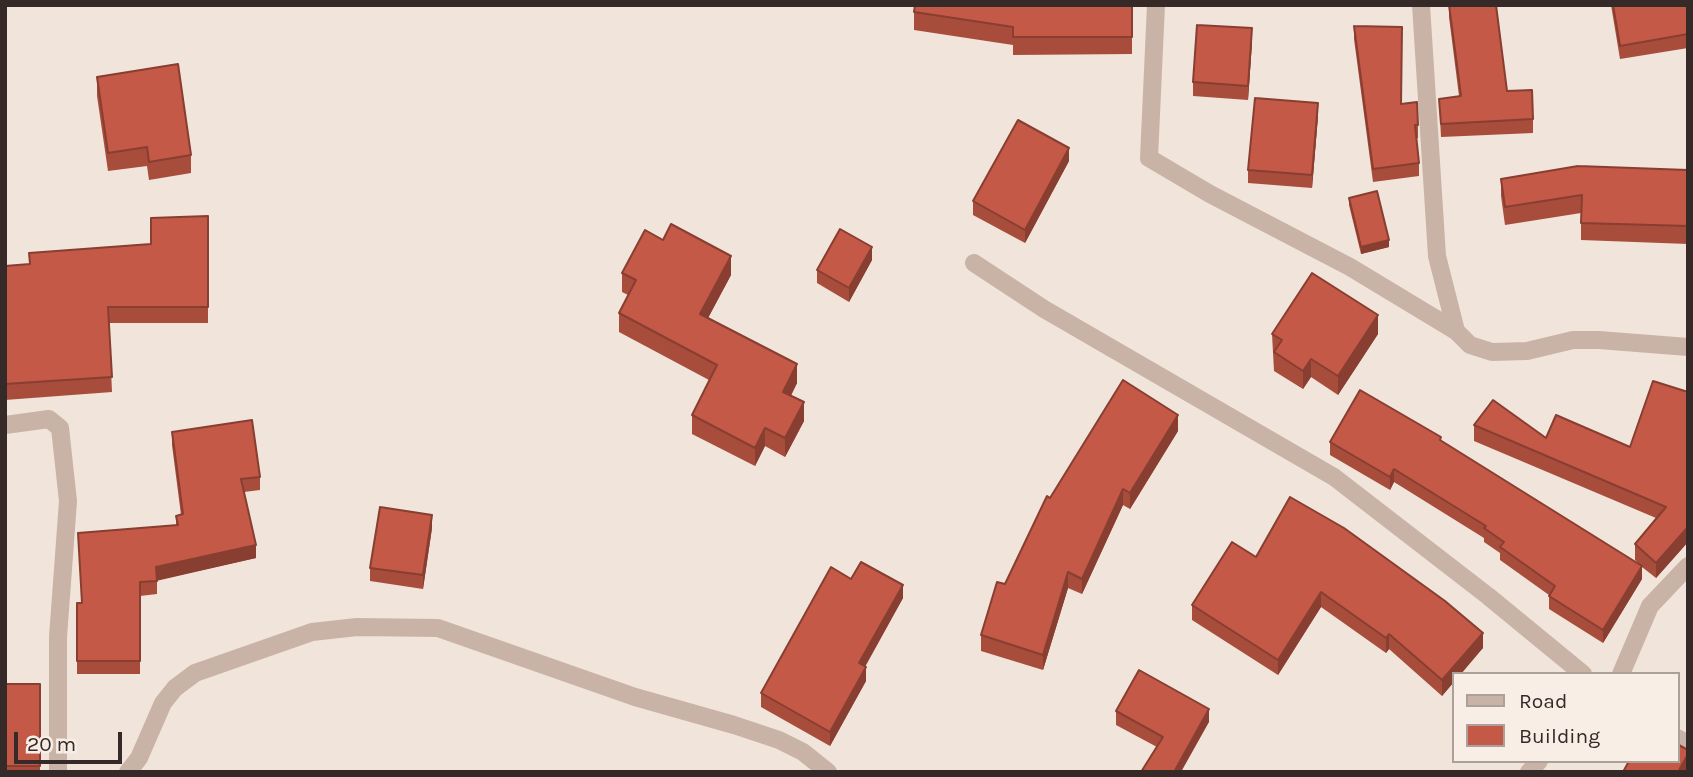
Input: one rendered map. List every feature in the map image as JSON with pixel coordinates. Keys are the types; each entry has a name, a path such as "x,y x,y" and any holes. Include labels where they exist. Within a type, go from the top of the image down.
{"street":[{"path":"1156,5 1149,158 1210,194 1350,267 1456,331 1470,345 1492,352 1527,351 1573,340 1688,347"},
{"path":"1421,5 1437,256 1456,331"},
{"path":"974,263 1044,309 1334,477 1488,596 1581,672"},
{"path":"5,425 49,419 60,428 68,501 58,637 58,772"},
{"path":"1622,672 1650,606 1688,566"},
{"path":"128,772 139,758 163,703 195,673 312,632 356,627 438,628 635,697 734,724 779,740 803,752 828,772"}],"building":[{"path":"915,5 1132,5 1132,37 1013,37 1013,27 914,12"},
{"path":"1449,5 1496,5 1507,91 1532,90 1533,119 1441,124 1439,99 1461,96"},
{"path":"1613,5 1687,5 1688,34 1620,46"},
{"path":"1197,25 1252,28 1248,86 1193,82"},
{"path":"1354,26 1402,27 1401,104 1417,102 1418,125 1415,125 1419,163 1373,169"},
{"path":"178,64 191,155 149,162 147,147 108,153 97,77"},
{"path":"1255,98 1318,103 1312,175 1248,170"},
{"path":"1018,120 1069,148 1025,230 973,201"},
{"path":"1578,166 1688,170 1688,226 1581,223 1582,195 1505,207 1501,179"},
{"path":"1377,191 1389,240 1361,247 1349,198"},
{"path":"208,216 208,307 108,307 112,377 5,384 5,266 30,264 29,253 151,244 151,218"},
{"path":"671,224 731,256 700,314 797,364 783,392 804,402 785,438 765,428 755,448 692,415 717,365 619,313 636,280 622,273 645,230 663,240"},
{"path":"840,229 872,247 849,288 817,270"},
{"path":"1312,273 1378,315 1338,376 1311,359 1303,371 1274,352 1282,340 1272,334"},
{"path":"1123,380 1178,415 1130,493 1123,489 1082,579 1068,572 1043,655 981,635 997,582 1005,584 1047,496 1050,498"},
{"path":"1653,381 1688,392 1688,527 1656,563 1635,544 1666,507 1474,425 1493,400 1546,438 1556,415 1630,447"},
{"path":"1360,390 1441,437 1440,440 1642,566 1603,630 1549,596 1555,586 1500,547 1504,542 1484,528 1486,526 1394,469 1390,477 1330,442"},
{"path":"252,420 260,477 241,479 256,545 156,567 157,581 140,582 140,661 77,661 77,603 82,603 78,533 178,525 176,516 183,514 172,432"},
{"path":"1290,497 1344,528 1445,601 1483,633 1442,680 1389,634 1386,638 1321,592 1278,660 1192,605 1232,542 1256,557"},
{"path":"380,507 432,515 423,575 370,568"},
{"path":"861,562 903,585 859,663 866,667 830,732 761,693 831,567 851,579"},
{"path":"1139,670 1209,709 1174,772 1141,772 1163,737 1116,711"},
{"path":"5,684 40,684 40,766 5,766"},
{"path":"1679,745 1688,750 1678,772 1623,772 1628,763 1679,763"}]}
